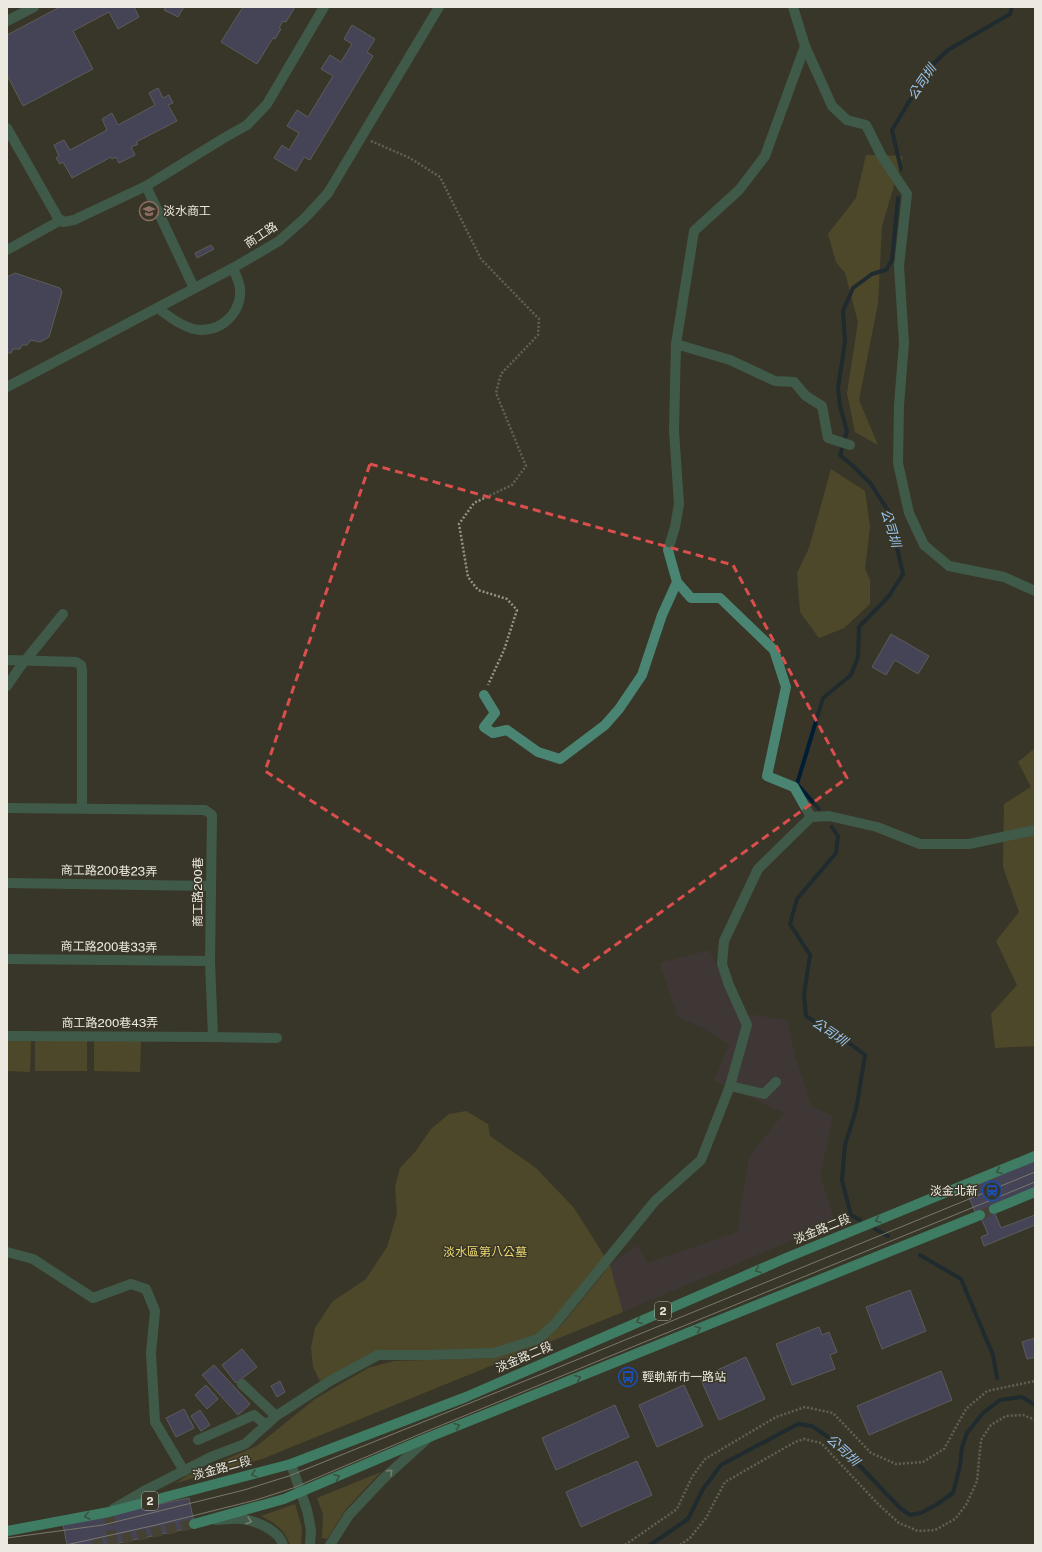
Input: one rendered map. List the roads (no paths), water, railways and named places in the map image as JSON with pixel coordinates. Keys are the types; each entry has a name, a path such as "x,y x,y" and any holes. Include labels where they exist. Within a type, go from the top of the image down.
{"main road":[{"name":"淡金路二段","path":"7,1531 109,1513 291,1464 466,1397 786,1258 1035,1156"},
{"path":"994,1209 1035,1192"},
{"path":"194,1524 284,1499 427,1438 980,1215"}],"street":[{"path":"7,21 34,7"},
{"path":"7,128 58,218 63,222 74,220 146,186 247,125 267,104 324,7"},
{"name":"商工路","path":"7,387 233,268 279,241 305,218 328,192 439,7"},
{"path":"793,7 805,46 832,106 847,120 866,125 881,155 907,194 899,266 904,343 899,405 898,463 909,513 924,545 949,566 1004,577 1035,592"},
{"path":"805,46 765,156 739,190 694,231 676,344 674,431 678,504 675,527 668,550 677,582 691,598 720,598 774,650 786,687 767,776 794,787 811,817"},
{"path":"146,186 194,288"},
{"path":"7,250 61,220"},
{"path":"158,308 175,321 200,330 218,327 230,318 239,303 240,287 233,268"},
{"path":"676,344 730,360 775,381 794,382 806,396 822,406 828,438 850,445"},
{"path":"484,695 495,713 484,728 493,733 507,730 538,752 560,759 605,725 619,709 642,675 662,615 677,582"},
{"path":"7,686 20,667 63,614"},
{"path":"7,660 76,662 81,665 82,808"},
{"name":"商工路200巷","path":"7,808 208,811 212,815 210,962 213,1037"},
{"path":"109,1513 144,1491 212,1457 245,1444 276,1416 330,1381 378,1355 494,1353 538,1339 555,1324 655,1201 701,1160 730,1086 747,1025 729,985 722,964 724,941 758,869 811,817 828,816 877,827 920,844 969,844 1035,830"},
{"name":"商工路200巷23弄","path":"7,883 211,886"},
{"name":"商工路200巷33弄","path":"7,959 210,962"},
{"name":"商工路200巷43弄","path":"7,1036 213,1037"},
{"path":"213,1037 277,1038"},
{"path":"730,1086 764,1094 776,1082"},
{"path":"7,1252 32,1259 93,1298 131,1284 146,1289 155,1311 151,1352 155,1422 184,1471"},
{"path":"242,1384 276,1416"},
{"path":"198,1440 254,1415 266,1425"},
{"path":"330,1545 349,1515 383,1479 427,1438"},
{"path":"291,1464 307,1510 311,1530 310,1545"},
{"path":"210,1520 242,1519 264,1526 282,1540 283,1545"}],"waterway":[{"name":"公司圳","path":"901,169 892,130 930,67 948,50 1010,14 1012,7"},
{"name":"公司圳","path":"819,809 797,784 823,698 851,675 858,657 859,627 889,596 903,574 889,512 871,484 840,455 847,431 840,406 838,388 845,342 843,311 853,288 872,274 886,270 892,260 898,198"},
{"name":"公司圳","path":"832,827 838,836 836,853 797,899 790,924 810,955 804,995 806,1016 848,1042 865,1055 856,1110 845,1145 842,1180 851,1215 860,1220"},
{"name":"公司圳","path":"875,1229 888,1236"},
{"name":"公司圳","path":"920,1255 961,1279 993,1355 997,1378"},
{"name":"公司圳","path":"650,1545 688,1519 703,1489 721,1465 798,1424 812,1426 841,1446 900,1508 910,1515 921,1513 953,1493 960,1466 962,1447 967,1433 983,1413 1000,1400 1022,1397 1035,1405"}],"tunnel":[{"path":"980,1215 994,1209"},
{"path":"109,1515 112,1541"},
{"path":"93,1545 194,1524"}],"tram line":[{"path":"7,1538 103,1525 244,1490 289,1476 1035,1172"},
{"path":"66,1545 156,1525 256,1500 293,1488 420,1434 1035,1182"}],"place":[{"name":"淡水商工","path":"149,211"},
{"name":"淡金北新","path":"992,1191"},
{"name":"輕軌新市一路站","path":"628,1377"}],"park label":[{"name":"淡水區第八公墓","path":"485,1252"}]}
